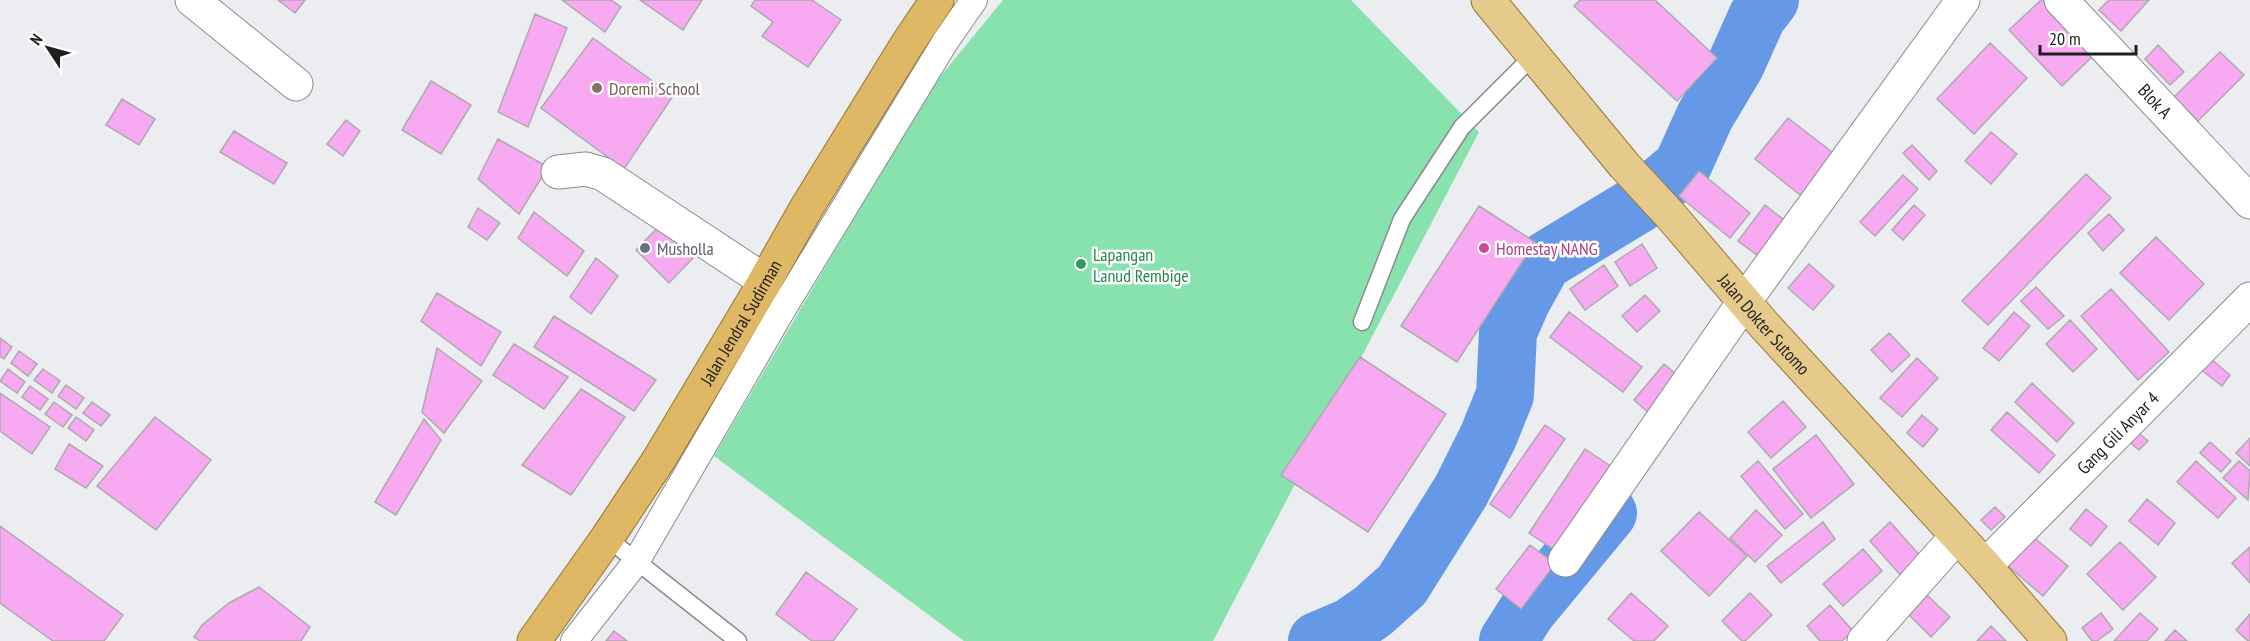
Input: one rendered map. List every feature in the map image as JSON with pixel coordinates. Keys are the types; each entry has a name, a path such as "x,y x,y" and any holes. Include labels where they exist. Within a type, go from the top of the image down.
{"highway":[{"name":"Jalan Jendral Sudirman","path":"534,641 607,538 664,451 807,207 908,43 938,0"}],"main road":[{"name":"Jalan Dokter Sutomo","path":"1488,0 1624,165 2050,641"}],"street":[{"path":"192,0 296,84"},
{"path":"574,641 636,562 781,312 945,42 974,0"},
{"path":"1565,560 1755,314 1963,0"},
{"name":"Blok A","path":"2061,0 2250,202"},
{"path":"558,172 586,169 603,174 765,281"},
{"name":"Gang Gili Anyar 4","path":"1985,566 2250,299"},
{"path":"1864,641 1957,536"}],"lane":[{"path":"1362,322 1402,219 1420,191 1462,127 1534,55"},
{"path":"607,538 738,641"}],"green space":[{"path":"1003,0 1351,0 1479,132 1213,641 964,641 714,456 930,89"}],"building":[{"path":"278,0 305,0 295,13"},
{"path":"562,0 611,0 621,7 605,32"},
{"path":"640,0 702,0 683,30"},
{"path":"755,0 812,0 841,20 808,67 762,36 773,22 751,6"},
{"path":"1580,0 1655,0 1717,58 1677,101 1574,6"},
{"path":"2041,0 2044,0 2095,54 2062,86 2009,30"},
{"path":"2109,0 2149,0 2121,31 2099,10"},
{"path":"535,14 567,28 528,127 498,112"},
{"path":"593,38 673,96 624,169 541,108"},
{"path":"1990,43 2027,78 1974,134 1937,99"},
{"path":"2158,45 2184,72 2170,85 2145,59"},
{"path":"2220,52 2244,75 2198,121 2174,97"},
{"path":"431,81 471,105 441,154 402,130"},
{"path":"122,99 155,119 139,145 106,125"},
{"path":"1788,118 1837,156 1804,198 1755,159"},
{"path":"346,120 360,131 343,156 327,144"},
{"path":"234,131 287,163 274,184 220,152"},
{"path":"1991,132 2017,154 1991,184 1965,161"},
{"path":"498,139 548,167 519,214 478,179"},
{"path":"1912,145 1937,171 1929,180 1903,153"},
{"path":"1699,171 1750,213 1730,238 1679,196"},
{"path":"2086,174 2111,198 1988,325 1962,301"},
{"path":"1903,175 1918,189 1875,236 1860,222"},
{"path":"1765,205 1794,228 1768,263 1738,241"},
{"path":"1914,205 1925,215 1903,240 1892,230"},
{"path":"1479,206 1535,242 1457,362 1401,326"},
{"path":"478,208 500,223 487,240 468,227"},
{"path":"534,212 584,251 567,276 518,238"},
{"path":"2109,214 2124,230 2103,251 2088,233"},
{"path":"659,226 693,258 669,283 636,250"},
{"path":"2156,237 2204,284 2169,320 2120,273"},
{"path":"1642,244 1657,268 1630,286 1615,262"},
{"path":"596,258 618,276 591,314 570,297"},
{"path":"1809,264 1834,286 1813,310 1788,288"},
{"path":"1604,265 1618,286 1585,310 1570,289"},
{"path":"2036,287 2064,316 2048,329 2021,301"},
{"path":"2111,289 2169,352 2138,380 2081,316"},
{"path":"437,293 501,332 481,366 421,321"},
{"path":"1645,295 1660,311 1637,332 1622,316"},
{"path":"1569,312 1642,367 1623,392 1550,337"},
{"path":"2014,312 2030,326 1999,361 1983,348"},
{"path":"554,316 656,380 634,411 534,347"},
{"path":"2070,320 2097,349 2073,372 2046,344"},
{"path":"1889,333 1910,355 1892,372 1871,350"},
{"path":"0,338 12,347 4,359 0,356"},
{"path":"514,344 568,377 544,409 493,375"},
{"path":"437,348 482,381 444,433 422,412"},
{"path":"19,351 37,364 28,376 11,363"},
{"path":"1360,357 1446,414 1368,532 1281,475"},
{"path":"1917,358 1938,378 1902,417 1880,398"},
{"path":"2210,358 2230,375 2222,386 2200,369"},
{"path":"1664,364 1680,377 1650,414 1634,400"},
{"path":"8,369 25,382 17,393 0,381"},
{"path":"43,369 60,381 52,393 34,380"},
{"path":"2032,383 2074,423 2057,442 2015,402"},
{"path":"66,385 84,398 76,409 58,396"},
{"path":"30,386 48,399 40,410 22,397"},
{"path":"581,389 625,417 571,495 522,465"},
{"path":"0,393 50,427 32,454 0,431"},
{"path":"1783,401 1806,427 1771,458 1748,432"},
{"path":"54,402 72,415 63,427 45,414"},
{"path":"92,402 110,415 101,426 83,413"},
{"path":"2007,412 2055,455 2039,473 1991,430"},
{"path":"1922,415 1938,429 1923,447 1907,433"},
{"path":"76,417 94,430 86,441 68,428"},
{"path":"155,417 211,460 156,530 97,486"},
{"path":"424,419 441,440 396,515 375,502"},
{"path":"1545,425 1565,439 1510,518 1490,504"},
{"path":"2135,430 2148,441 2139,450 2126,439"},
{"path":"1816,435 1854,484 1811,518 1773,469"},
{"path":"2250,438 2250,466 2236,453"},
{"path":"2210,442 2231,461 2221,472 2200,453"},
{"path":"69,444 103,466 86,488 55,469"},
{"path":"1585,449 1621,473 1565,557 1529,533"},
{"path":"1758,461 1803,514 1785,529 1741,476"},
{"path":"2196,461 2236,498 2218,518 2177,482"},
{"path":"2239,461 2250,471 2248,500 2223,478"},
{"path":"2147,499 2175,523 2158,545 2129,521"},
{"path":"1995,507 2005,517 1991,530 1981,520"},
{"path":"2086,509 2107,526 2091,546 2070,529"},
{"path":"1756,510 1782,535 1755,562 1730,538"},
{"path":"1699,512 1747,556 1709,596 1661,551"},
{"path":"1823,522 1835,539 1781,583 1767,566"},
{"path":"1890,522 1923,559 1903,578 1870,541"},
{"path":"0,526 123,615 104,641 53,641 0,603"},
{"path":"2032,536 2068,566 2043,596 2007,565"},
{"path":"2120,542 2156,577 2123,610 2087,574"},
{"path":"1530,545 1555,564 1521,609 1496,589"},
{"path":"2250,547 2250,583 2232,563"},
{"path":"1863,549 1882,571 1843,606 1823,584"},
{"path":"806,572 857,609 833,641 812,641 776,614"},
{"path":"259,587 310,627 301,641 200,641 194,637 202,625 229,603"},
{"path":"1631,593 1668,626 1654,641 1634,641 1608,619"},
{"path":"1750,593 1772,615 1745,641 1742,641 1722,621"},
{"path":"1927,595 1950,617 1931,637 1909,615"},
{"path":"1830,605 1853,631 1842,641 1820,641 1807,626"},
{"path":"2101,613 2113,629 2097,641 2092,641 2082,628"},
{"path":"2140,613 2158,629 2147,641 2114,641"},
{"path":"2250,614 2250,641 2248,641 2236,630"},
{"path":"1991,626 2006,641 1977,641"},
{"path":"2175,630 2187,641 2165,641"},
{"path":"614,631 627,641 606,641"}],"waterway":[{"path":"1317,641 1350,627 1373,611 1402,585 1461,491 1488,437 1505,395 1508,332 1543,262 1637,205 1682,167 1705,116 1736,64 1757,17 1770,0"},
{"path":"1508,641 1527,611 1608,513"}],"place":[{"name":"Doremi School","path":"597,88"},
{"name":"Musholla","path":"645,248"},
{"name":"Homestay NANG","path":"1484,248"},
{"name":"Lapangan Lanud Rembige","path":"1081,264"}]}
